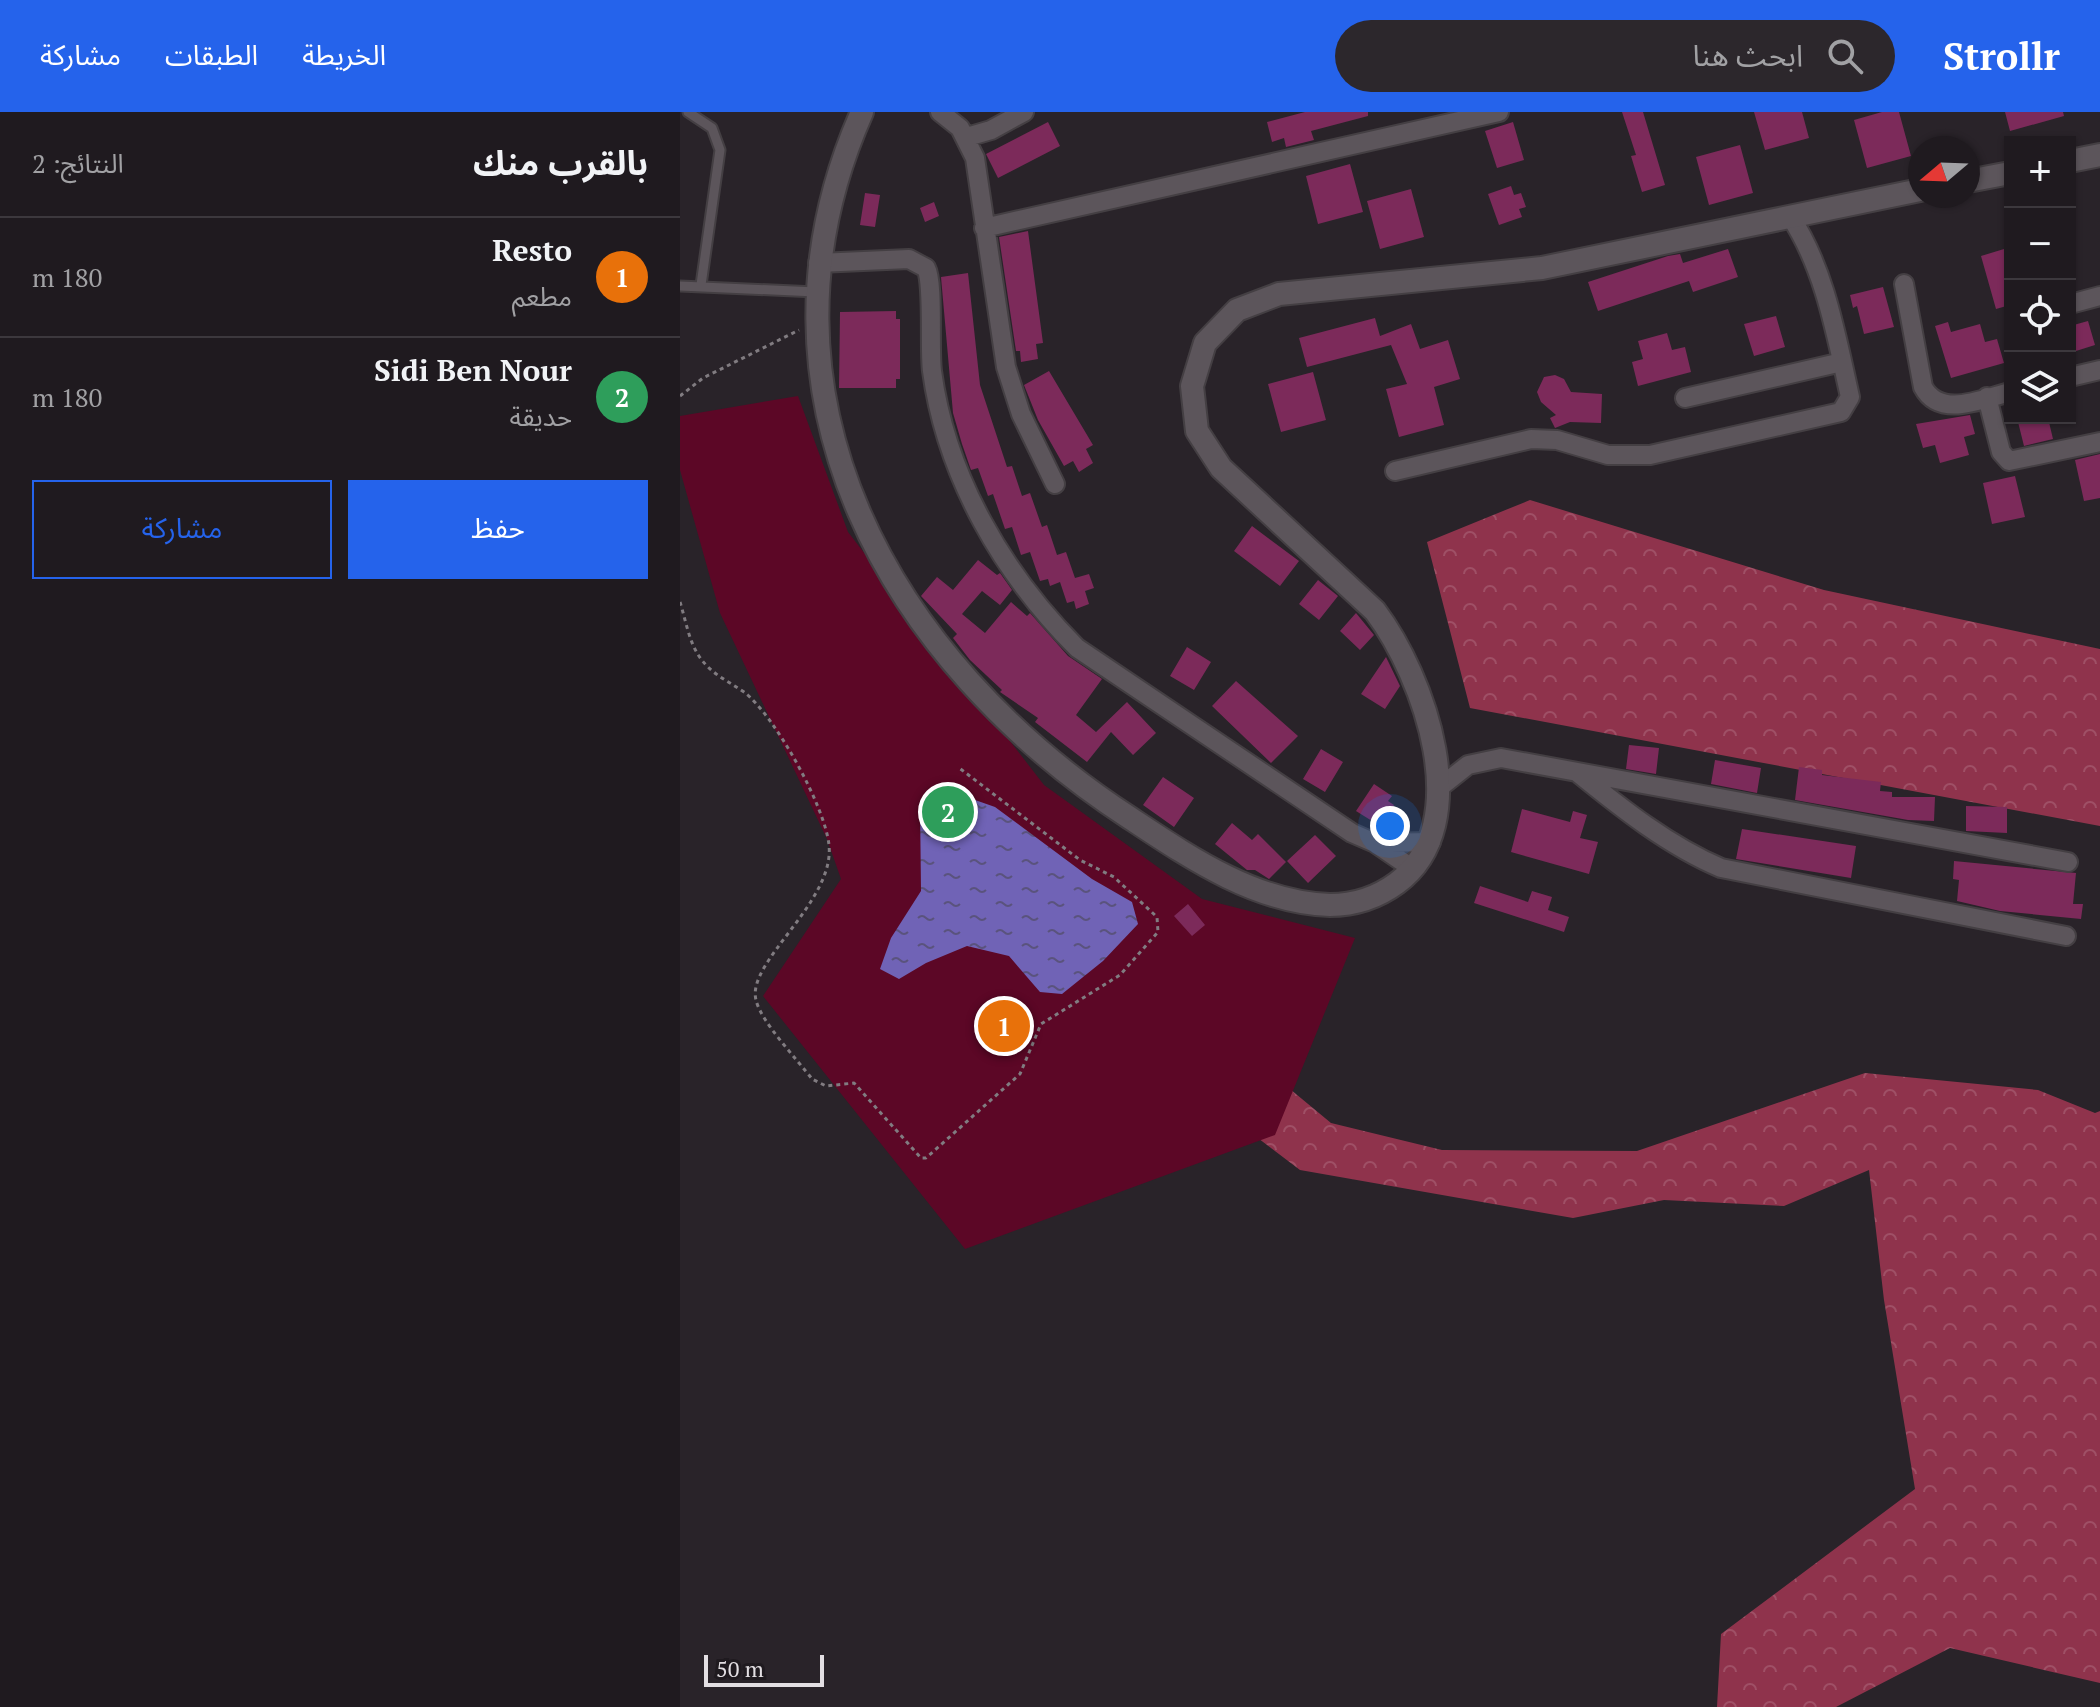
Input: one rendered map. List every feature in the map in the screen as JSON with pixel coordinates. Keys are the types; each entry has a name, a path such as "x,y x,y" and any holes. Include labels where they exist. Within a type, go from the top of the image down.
{"street":[{"path":"862,112 832,194 818,263 817,321 828,413 843,468 889,573 919,621 954,667 1041,755 1094,795 1202,865 1269,892 1310,902 1351,903 1388,890 1413,869 1431,842 1439,788 1419,688 1389,629 1375,611 1221,468 1207,451 1192,408 1196,363 1205,343 1237,310 1279,294 1542,268 1908,192"},
{"path":"967,137 991,130 1024,112"},
{"path":"984,228 1499,112"},
{"path":"942,113 967,137 975,158 1006,367 1021,414 1055,484"},
{"path":"2076,160 2100,155"},
{"path":"1980,179 2004,174"},
{"path":"1395,471 1531,439 1557,440 1608,455 1650,455 1836,414 1850,401 1842,362 1817,268 1790,216"},
{"path":"818,263 909,259 926,268 931,278 928,331 933,380 957,462 998,551 1055,626 1077,648 1352,833 1375,843 1413,869"},
{"path":"1904,284 1926,393 1936,402 1950,406 2004,393"},
{"path":"2076,302 2100,296"},
{"path":"1685,398 1842,362"},
{"path":"2076,376 2100,370"},
{"path":"1987,397 2001,452 2009,461 2100,442"},
{"path":"1439,788 1468,765 1492,758 2068,862"},
{"path":"1576,771 1625,810 1688,852 1721,868 2066,936"},
{"path":"1375,843 1431,842"}],"lane":[{"path":"688,112 712,128 720,150 701,285"},
{"path":"680,286 816,292"}],"path":[{"path":"680,396 703,378 817,321"},
{"path":"680,602 701,659 719,678 753,701 785,740 824,825 829,844 828,865 821,887 757,980 756,1003 812,1079 826,1086 854,1083 921,1158 933,1155 1020,1074 1041,1024 1120,975 1158,932 1157,917 1114,877 1080,860 958,767"}],"green space":[{"path":"1530,500 1824,590 2100,649 2100,826 1470,708 1427,542"},
{"path":"1151,974 1331,1123 1442,1150 1637,1151 1865,1073 2038,1090 2095,1113 2100,1111 2100,1683 1950,1648 1836,1707 1717,1707 1721,1634 1915,1489 1884,1300 1869,1170 1784,1206 1664,1200 1573,1218 1300,1170 1176,1076"}],"shaded area":[{"path":"798,396 848,532 1044,785 1202,899 1355,938 1275,1135 965,1249 763,996 841,879 827,839 720,613 680,470 680,416"}],"water":[{"path":"938,787 995,807 1092,879 1132,902 1138,924 1103,961 1062,994 1040,992 1009,956 967,946 926,963 899,979 880,969 891,938 921,891 920,803"}],"building":[{"path":"1305,112 1368,112 1368,116 1311,131 1314,140 1286,147 1284,138 1272,142 1267,122"},
{"path":"1622,112 1643,112 1665,185 1642,192 1631,156 1636,155"},
{"path":"1754,112 1802,112 1809,138 1765,150"},
{"path":"1882,112 1899,112 1908,157 1867,168 1854,120"},
{"path":"2005,112 2063,112 2064,116 2010,131"},
{"path":"1048,122 1060,146 998,178 986,154"},
{"path":"1513,122 1524,160 1497,168 1485,131"},
{"path":"1740,145 1753,193 1709,205 1696,157"},
{"path":"1350,164 1363,212 1318,224 1306,176"},
{"path":"1511,186 1514,195 1521,193 1526,207 1519,209 1522,217 1499,225 1488,194"},
{"path":"1411,189 1424,237 1380,249 1367,201"},
{"path":"865,193 880,195 875,227 860,225"},
{"path":"934,202 939,216 925,222 920,208"},
{"path":"1028,231 1043,343 1036,344 1038,359 1021,362 1020,351 1016,351 999,237"},
{"path":"1728,249 1738,277 1693,292 1689,281 1598,311 1588,282 1668,256 1680,254 1683,263"},
{"path":"2004,249 2004,307 1996,309 1981,256"},
{"path":"968,273 980,385 1007,467 1012,466 1022,496 1030,493 1042,527 1047,525 1057,555 1066,552 1075,578 1089,574 1094,588 1085,591 1089,604 1076,609 1074,601 1067,603 1060,582 1050,586 1048,579 1040,581 1030,552 1021,555 1012,527 1005,529 993,494 988,496 978,468 971,470 962,444 953,413 941,277"},
{"path":"1883,287 1894,327 1864,334 1857,306 1853,308 1850,295"},
{"path":"896,311 896,319 900,319 900,379 896,379 896,388 839,388 840,312"},
{"path":"1776,316 1785,347 1754,356 1744,324"},
{"path":"1375,318 1380,336 1411,324 1420,349 1448,340 1460,379 1434,387 1444,425 1399,437 1386,389 1407,384 1391,345 1307,367 1299,338"},
{"path":"2088,321 2095,345 2076,351 2076,324"},
{"path":"1948,322 1951,332 1980,324 1985,342 1997,339 2004,363 1951,378 1935,326"},
{"path":"1667,333 1672,350 1685,347 1691,372 1638,386 1632,362 1643,359 1638,341"},
{"path":"1049,371 1093,445 1086,449 1093,463 1079,472 1073,461 1064,466 1038,420 1024,385"},
{"path":"1313,372 1326,420 1281,432 1268,384"},
{"path":"1555,375 1564,379 1571,392 1602,394 1601,423 1570,422 1555,428 1550,418 1556,415 1541,402 1537,392 1544,377"},
{"path":"1970,415 1975,434 1964,437 1969,455 1940,463 1935,445 1923,448 1916,424"},
{"path":"2018,424 2049,424 2053,439 2024,446"},
{"path":"2100,454 2100,498 2084,501 2075,460"},
{"path":"2015,476 2025,517 1992,524 1983,483"},
{"path":"1252,526 1299,561 1280,586 1234,551"},
{"path":"978,560 997,575 1000,573 1012,590 1000,605 982,591 962,614 985,633 1011,602 1027,616 1030,613 1068,656 1102,679 1076,715 1096,732 1127,702 1156,733 1133,755 1111,732 1087,762 1035,722 1038,718 1000,692 1002,690 970,660 953,638 957,634 921,596 937,577 953,590"},
{"path":"1318,580 1338,596 1319,620 1299,604"},
{"path":"1356,613 1374,635 1360,650 1340,631"},
{"path":"1187,647 1211,662 1194,690 1170,676"},
{"path":"1386,657 1400,686 1385,709 1361,694"},
{"path":"1236,681 1298,736 1271,763 1212,706"},
{"path":"1629,745 1659,748 1656,774 1626,769"},
{"path":"1321,749 1343,762 1325,792 1303,779"},
{"path":"1715,760 1761,768 1757,793 1711,784"},
{"path":"1799,767 1822,770 1822,775 1881,782 1880,791 1892,792 1892,797 1935,797 1934,821 1908,820 1795,800"},
{"path":"1163,777 1194,798 1174,827 1143,805"},
{"path":"1374,784 1392,796 1388,801 1394,805 1380,826 1356,811"},
{"path":"1966,806 2007,807 2007,833 1966,831"},
{"path":"1522,809 1570,822 1573,811 1587,815 1580,838 1598,842 1589,874 1511,852"},
{"path":"1232,823 1252,840 1258,834 1286,862 1269,879 1255,870 1247,870 1215,844"},
{"path":"1742,829 1856,846 1851,878 1736,859"},
{"path":"1315,835 1336,856 1308,883 1287,861"},
{"path":"1954,861 2076,873 2073,904 2083,904 2081,919 2000,911 1957,901 1959,880 1953,879"},
{"path":"1480,886 1528,902 1532,891 1552,897 1548,910 1569,917 1564,932 1474,903"},
{"path":"1188,904 1205,925 1192,936 1174,916"}],"place":[{"name":"Sidi Ben Nour","path":"948,812"},
{"name":"Resto","path":"1004,1026"}]}
